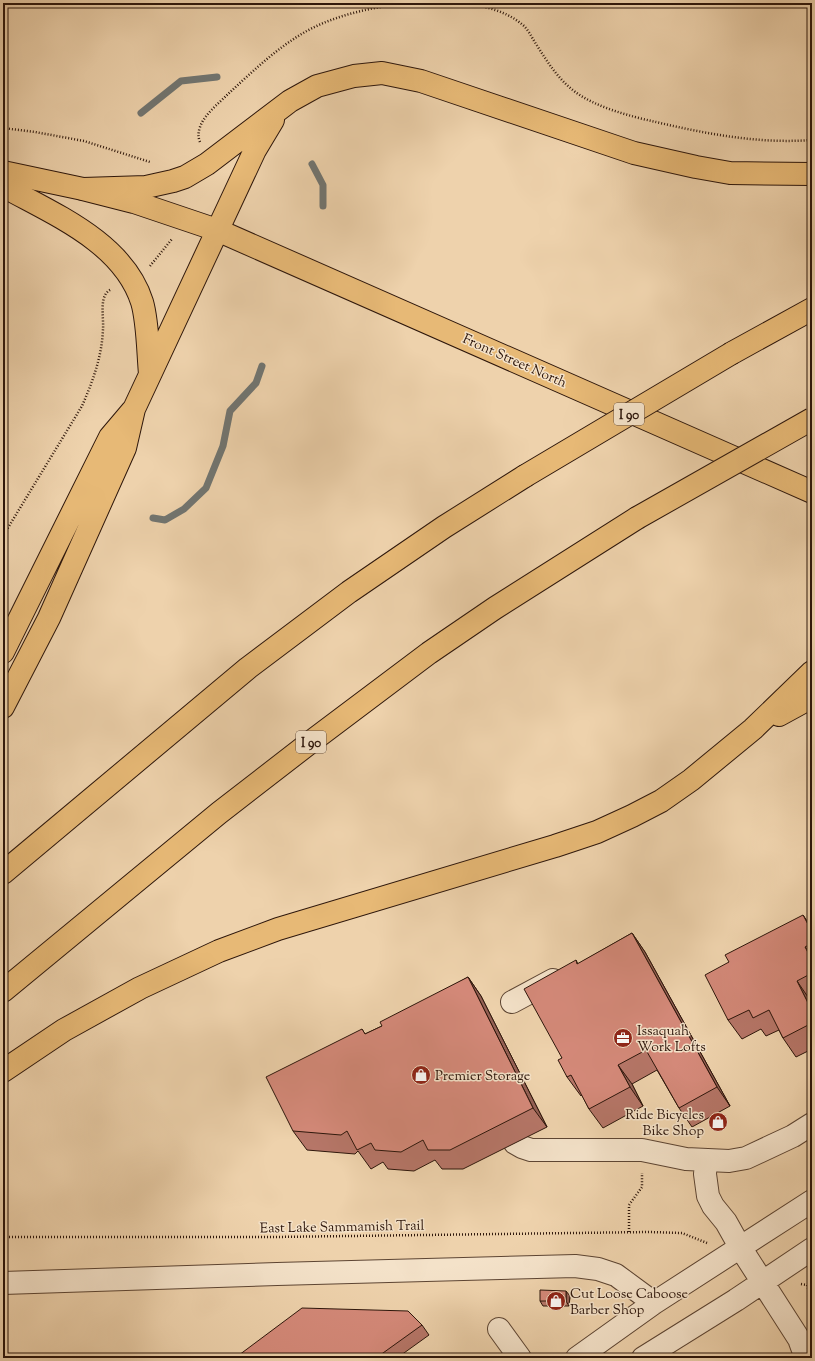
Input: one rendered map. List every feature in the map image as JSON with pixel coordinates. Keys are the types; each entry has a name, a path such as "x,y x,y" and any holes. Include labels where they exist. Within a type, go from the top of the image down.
{"main road":[{"path":"3,172 83,189 146,187 173,181 185,177 207,164 290,101 317,86 354,76 382,73 421,81 634,153 730,173 812,174"},
{"path":"3,708 31,654 67,578 125,448 134,409 217,230 262,137 278,113 290,101"},
{"path":"3,186 82,230 99,242 124,268 136,287 142,303 150,375"},
{"name":"Front Street North","path":"83,189 134,202 217,230 812,492"},
{"name":"I 90","path":"3,872 248,668 349,592 444,526 525,476 732,352 812,309"},
{"path":"3,652 110,436 134,409"},
{"name":"I 90","path":"3,991 219,813 312,740 416,662 501,604 637,518 812,419"},
{"path":"3,1071 64,1030 140,988 219,951 278,929 555,846 597,832 632,816 661,801 691,780 754,729 812,672"},
{"path":"754,729 812,696"}],"street":[{"path":"512,1002 568,972"},
{"path":"515,1143 531,1150 642,1150 686,1159 729,1161 746,1158 793,1136 812,1124"},
{"path":"706,1161 705,1174 708,1196 713,1206 726,1222 762,1282 806,1343"},
{"path":"577,1358 654,1303 812,1201"},
{"path":"643,1358 812,1249"},
{"path":"3,1283 575,1266 598,1269 616,1275 654,1303"},
{"path":"499,1330 520,1358"}],"path":[{"path":"200,146 198,135 200,126 217,104 247,76 301,35 321,24 347,15 376,8 410,3"},
{"path":"453,3 481,6 498,11 513,18 524,27 561,80 584,98 611,109 635,117 702,133 770,142 812,140"},
{"path":"3,128 36,132 84,141 145,161 157,163"},
{"path":"3,536 82,406 90,388 100,353 103,329 103,302 105,295 113,288"},
{"path":"629,1232 629,1205 642,1187 642,1150"},
{"name":"East Lake Sammamish Trail","path":"3,1237 274,1238 629,1232 682,1233 701,1240"},
{"path":"807,1285 812,1297"}],"building":[{"path":"803,915 812,932 812,943 805,947 812,960 812,973 797,981 812,1011 812,1023 783,1038 769,1010 753,1018 749,1010 728,1020 705,975 729,962 725,955"},
{"name":"Issaquah Work Lofts","path":"632,933 717,1087 679,1108 646,1050 618,1065 630,1087 589,1109 571,1075 567,1077 558,1060 562,1058 524,989 576,960 577,964"},
{"name":"Premier Storage","path":"468,977 533,1108 450,1150 428,1150 423,1140 401,1152 375,1150 371,1143 357,1150 347,1131 341,1135 293,1131 266,1077 362,1029 365,1034 382,1026 380,1022"},
{"path":"540,1290 566,1291 566,1301 540,1301"},
{"path":"302,1308 408,1311 422,1325 376,1358 235,1358"}],"waterway":[{"path":"141,113 181,81 217,77"},
{"path":"312,164 323,185 323,206"},
{"path":"153,518 165,520 184,509 206,488 223,446 230,411 256,383 262,366"}],"place":[{"name":"Issaquah Work Lofts","path":"623,1038"},
{"name":"Premier Storage","path":"421,1075"},
{"name":"Ride Bicycles Bike Shop","path":"718,1122"},
{"name":"Cut Loose Caboose Barber Shop","path":"556,1301"}]}
